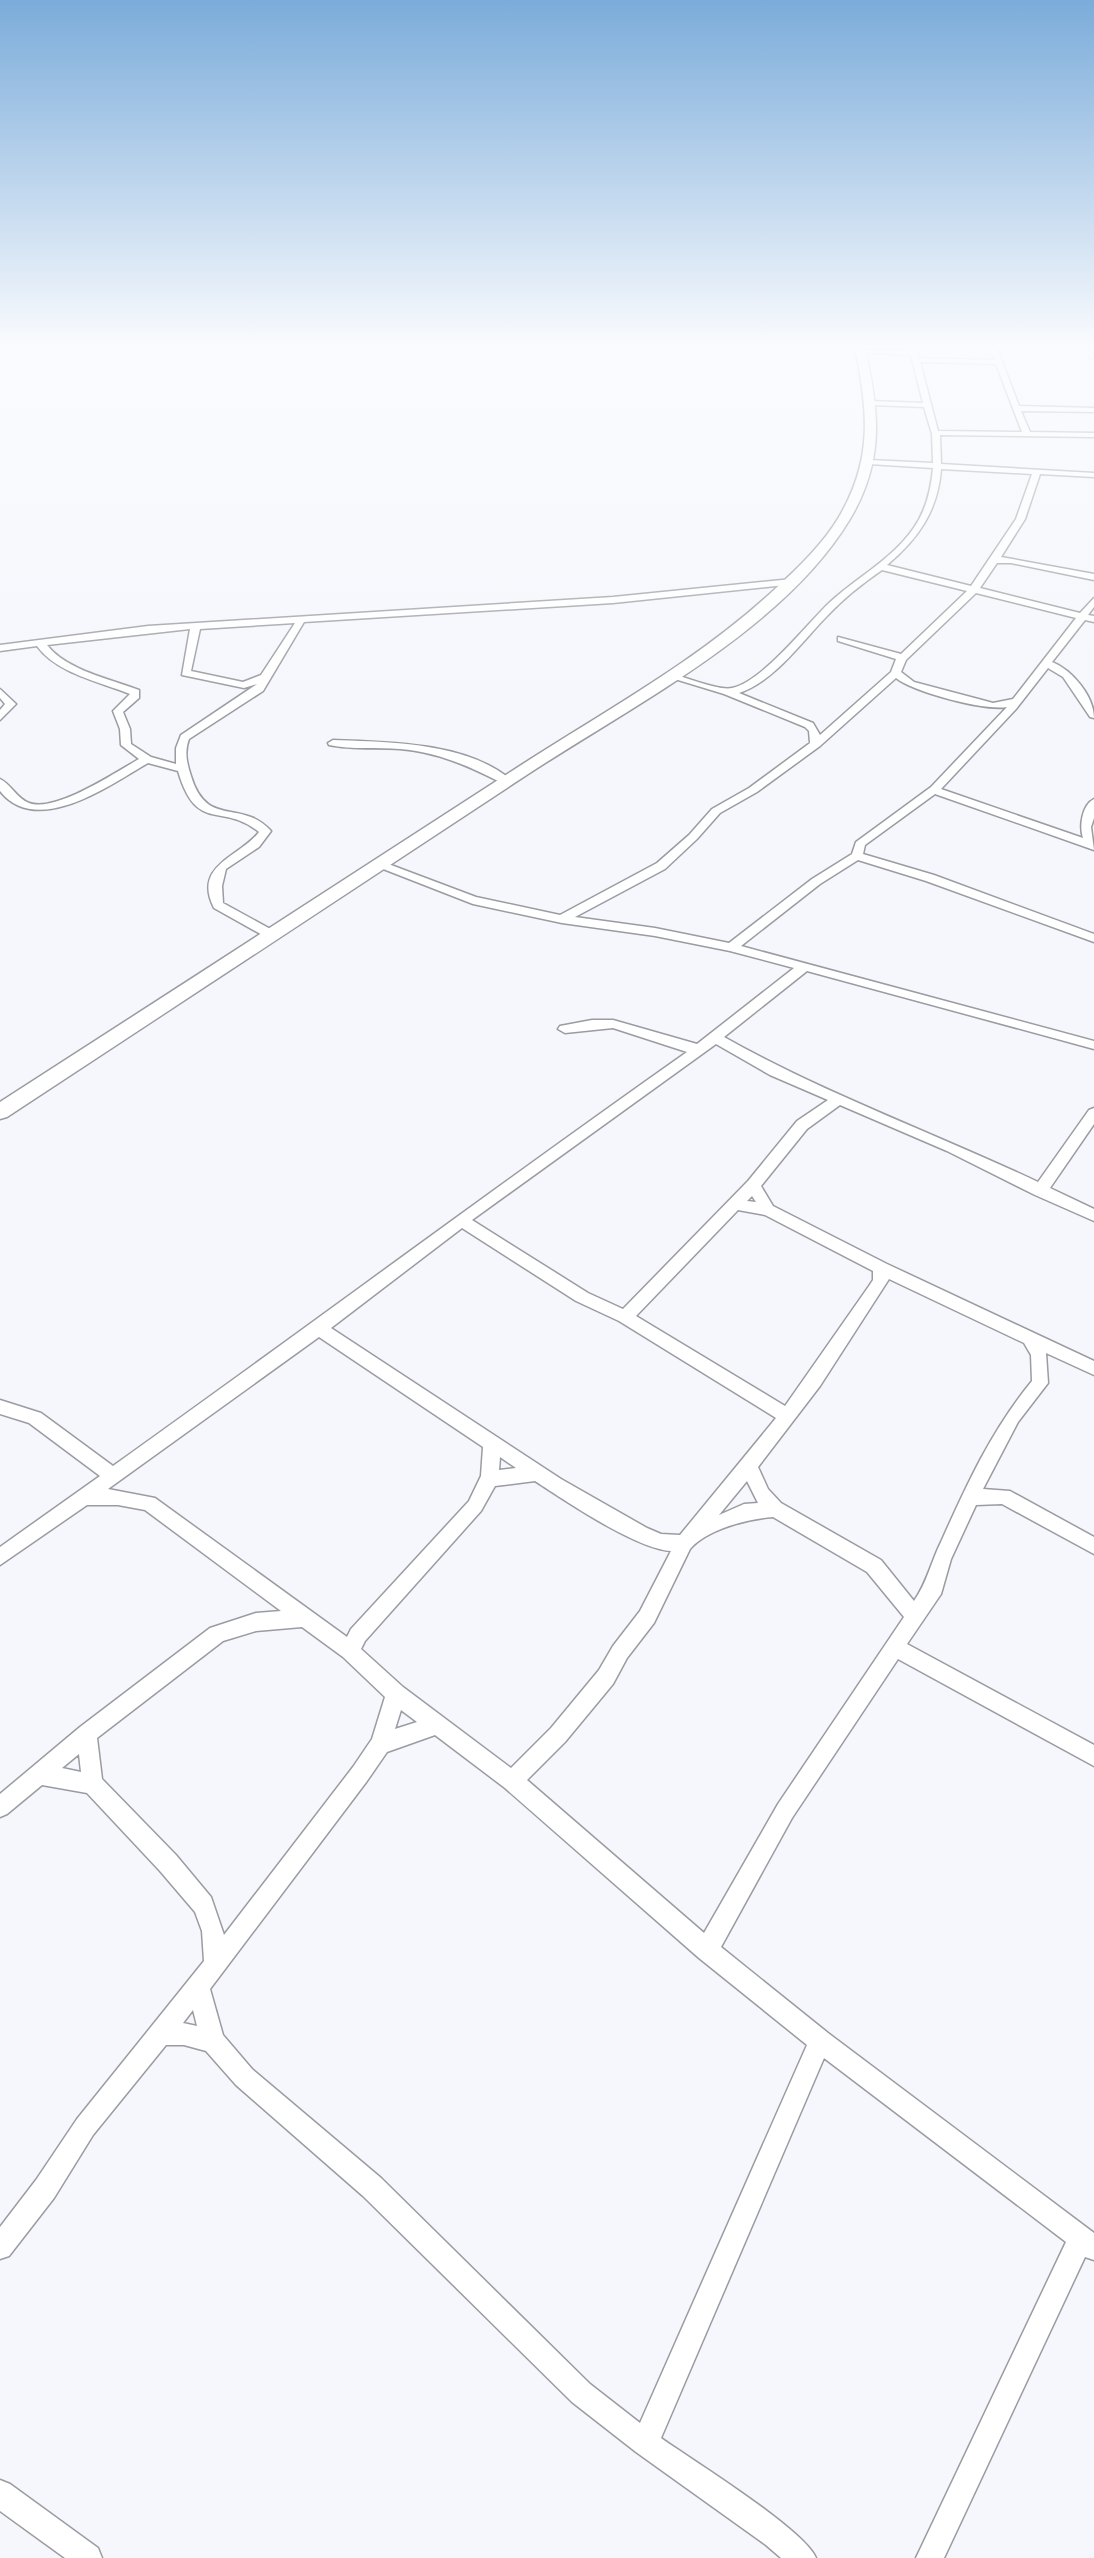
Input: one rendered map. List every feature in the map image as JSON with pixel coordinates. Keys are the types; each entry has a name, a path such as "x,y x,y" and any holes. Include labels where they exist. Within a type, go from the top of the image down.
{"main road":[{"path":"0,1112 670,676 740,627 792,582 832,538 857,497 867,467"}],"street":[{"path":"728,692 747,685 761,674 836,601 882,567 925,517 938,467"},
{"path":"944,467 1094,475"},
{"path":"562,919 661,866 693,837 716,811 753,790 816,744 896,673 901,659 924,640 984,579 1013,534 1032,497 1036,473"},
{"path":"994,560 1011,560 1094,577"},
{"path":"882,567 1094,619"},
{"path":"0,648 128,631 613,600 792,582"},
{"path":"857,856 860,844 929,793 1015,702 1094,601"},
{"path":"270,934 242,921 218,905 215,898 218,871 255,845 265,831 253,822 202,808 195,803 183,769 182,740 253,695 297,630 301,618"},
{"path":"195,628 186,673 244,685 267,676"},
{"path":"841,639 901,659"},
{"path":"41,641 42,647 59,661 135,692 135,696 118,713 125,729 127,745 147,760 183,769"},
{"path":"1045,663 1067,675 1094,715"},
{"path":"896,673 910,684 980,703 993,706 1015,702"},
{"path":"670,676 728,692 809,725 814,730 816,744"},
{"path":"0,692 11,704 0,717"},
{"path":"333,743 385,743 435,750 462,757 506,781"},
{"path":"0,782 18,802 38,808 80,794 147,760"},
{"path":"929,793 957,798 1092,846"},
{"path":"1092,846 1085,827 1094,802"},
{"path":"731,947 852,856 930,878 1094,938"},
{"path":"379,865 473,900 562,919 655,932 731,947 1094,1045"},
{"path":"0,1558 319,1328 461,1220 715,1038 804,967"},
{"path":"565,1029 601,1024 618,1025 669,1045 699,1049"},
{"path":"715,1038 775,1072 952,1147 1094,1215"},
{"path":"625,1317 753,1185 802,1125 839,1099"},
{"path":"1040,1191 1094,1113"},
{"path":"753,1185 768,1210"},
{"path":"733,1204 768,1210 881,1268 1094,1368"},
{"path":"461,1220 582,1297 625,1317 786,1415"},
{"path":"512,1781 565,1727 606,1677 620,1652 647,1617 687,1539 749,1466 814,1381 881,1280 881,1268"},
{"path":"319,1328 537,1473 641,1534 660,1542 687,1539 744,1512 775,1509"},
{"path":"707,1950 785,1811 934,1587 942,1559 970,1497 1012,1417 1040,1383 1039,1355 1029,1336"},
{"path":"1041,1370 1067,1355"},
{"path":"0,1407 36,1418 112,1475"},
{"path":"350,1651 358,1635 475,1506 491,1479 492,1444"},
{"path":"749,1466 761,1494 775,1509 874,1566 914,1616"},
{"path":"491,1479 537,1473"},
{"path":"970,1497 1004,1496 1094,1546"},
{"path":"82,1497 118,1497 149,1503 350,1651 396,1695 512,1781 707,1950 820,2041 1088,2243 930,2558"},
{"path":"0,1807 87,1734 217,1634 256,1622 304,1618"},
{"path":"894,1647 1094,1756"},
{"path":"0,2247 45,2189 85,2127 198,1987 322,1826 380,1744 396,1695"},
{"path":"380,1744 437,1725"},
{"path":"87,1734 92,1784"},
{"path":"40,1774 92,1784 168,1863 202,1905 213,1931 215,1965"},
{"path":"198,1987 213,2040 244,2077 372,2187 581,2393 645,2444 776,2535 802,2558"},
{"path":"160,2033 184,2034 213,2040"},
{"path":"645,2444 820,2041"},
{"path":"0,2494 74,2554"}]}
